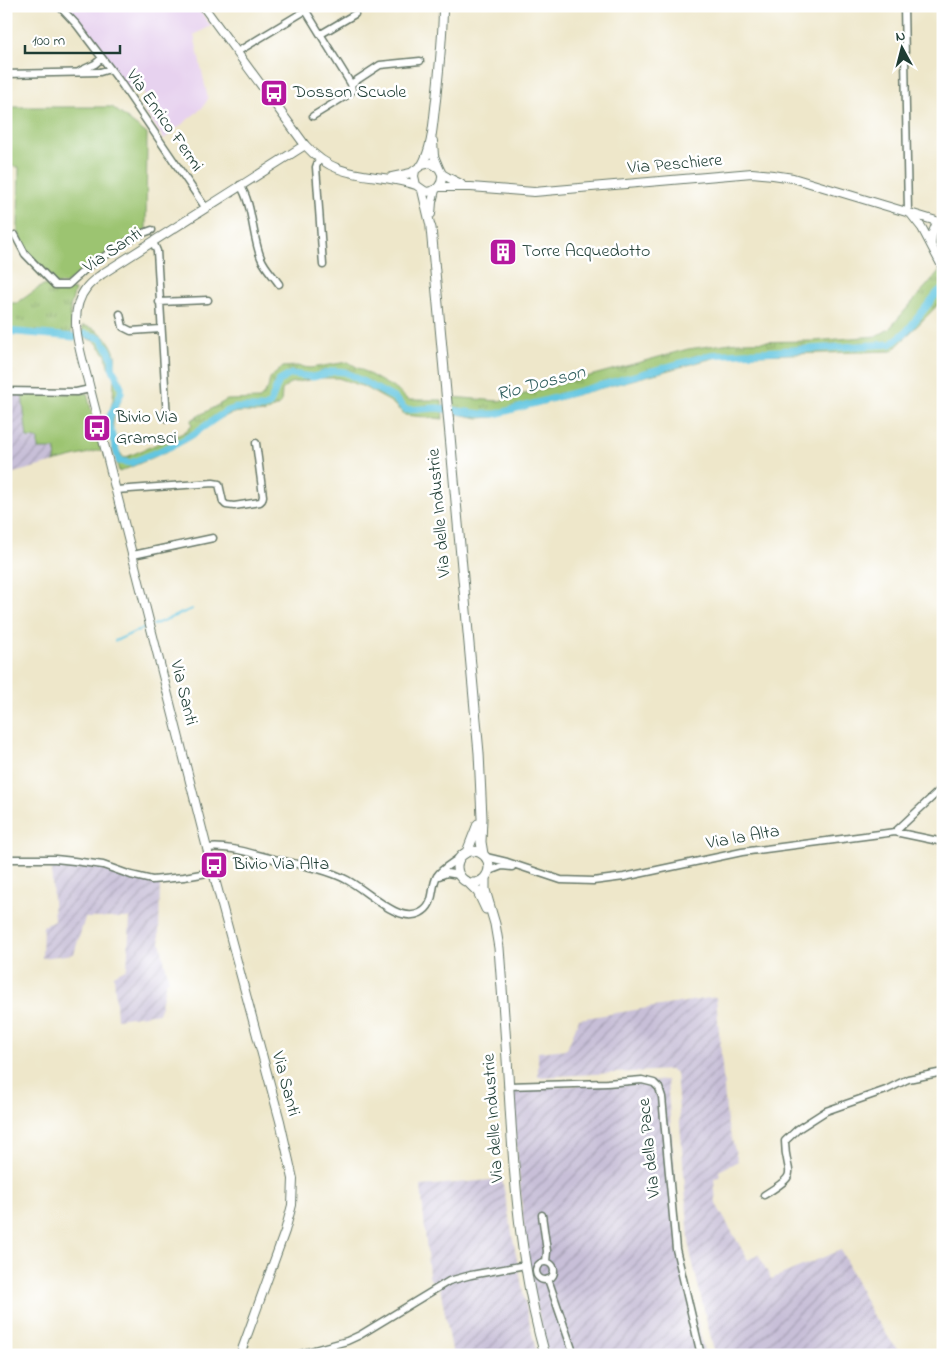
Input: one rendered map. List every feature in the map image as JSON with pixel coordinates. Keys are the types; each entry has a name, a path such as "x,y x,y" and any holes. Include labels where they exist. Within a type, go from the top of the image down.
{"main road":[{"name":"Via delle Industrie","path":"431,228 482,794 481,842 485,856"},
{"name":"Via delle Industrie","path":"464,854 473,840 478,824 482,794"},
{"path":"478,852 485,856 490,866 487,875 478,883 469,883 459,875 457,866 464,854 478,852"},
{"name":"Via delle Industrie","path":"487,875 485,890 495,924 499,948 515,1180 522,1246 530,1292 545,1355"},
{"name":"Via delle Industrie","path":"469,883 478,892 484,904 492,937 509,1166 520,1266 540,1355"}],"street":[{"name":"Via Enrico Fermi","path":"59,6 77,25 118,79 205,207"},
{"path":"203,6 305,145 319,159 341,170 375,176 431,192 437,189 442,178 434,156 432,131"},
{"path":"236,52 313,6"},
{"path":"375,176 394,177 415,171 422,165 427,154 432,131 441,48 443,6"},
{"path":"904,6 908,212 926,235 943,268"},
{"path":"306,11 351,84 352,90 349,94 313,116"},
{"path":"321,34 355,14"},
{"path":"76,73 95,64 102,58"},
{"path":"351,84 380,65 420,62"},
{"path":"6,74 100,72 110,69"},
{"name":"Via Santi","path":"240,1355 285,1232 292,1205 293,1179 282,1129 151,630 76,329 79,301 87,287 102,274 305,145"},
{"path":"319,159 316,167 323,265"},
{"path":"422,165 431,163 453,181 471,187"},
{"path":"415,171 414,181 419,188"},
{"name":"Via Peschiere","path":"437,189 471,187 534,192 752,173 793,178 937,222"},
{"path":"240,185 251,216 260,256 265,266 280,284"},
{"name":"Via delle Industrie","path":"419,188 431,228"},
{"name":"Via delle Industrie","path":"431,228 432,202 437,189"},
{"path":"926,235 937,222"},
{"path":"931,245 932,235 937,222"},
{"path":"15,235 25,254 35,265 55,285 64,286 68,285 95,262 138,236 152,230"},
{"path":"153,242 157,251 167,419"},
{"path":"160,302 208,300"},
{"path":"120,314 123,327 131,331 161,329"},
{"path":"6,392 76,392 90,389"},
{"path":"116,490 213,483 218,484 226,506 260,502 263,496 256,443"},
{"path":"132,555 213,538"},
{"path":"895,832 943,787"},
{"name":"Via la Alta","path":"533,872 561,880 593,881 624,877 742,852 895,832 943,842"},
{"path":"207,848 237,850 323,871 348,881 393,911 409,916 421,912 428,907 436,878 440,872 464,854"},
{"path":"485,856 533,872"},
{"path":"6,859 55,859 103,865 152,880 213,872"},
{"path":"487,875 498,867 505,866 533,872"},
{"path":"436,878 447,873 459,875"},
{"path":"764,1195 788,1178 790,1170 785,1141 798,1129 826,1111 886,1090 908,1079 943,1072"},
{"name":"Via della Pace","path":"508,1086 642,1080 651,1082 659,1088 662,1097 676,1249 702,1355"},
{"path":"542,1215 547,1251 546,1262"},
{"path":"546,1262 539,1265 537,1272 541,1278 548,1279"},
{"path":"546,1262 552,1266 554,1271 548,1279"},
{"path":"296,1355 347,1341 360,1335 449,1280 471,1274 520,1266"},
{"path":"548,1279 574,1355"}],"shaded area":[{"path":"66,6 196,6 211,26 194,35 208,99 202,108 164,139 142,107 145,92 129,90"},
{"path":"22,393 27,438 57,440 55,462 6,475 6,394"},
{"path":"51,862 103,868 146,882 160,883 159,937 169,981 166,982 159,1013 117,1019 114,975 127,968 130,918 85,918 74,954 42,958 43,926 54,921"},
{"path":"716,997 727,1122 738,1161 719,1171 720,1177 714,1178 716,1204 748,1260 758,1254 771,1279 841,1250 871,1313 901,1355 715,1355 690,1252 676,1073 671,1070 538,1077 538,1052 567,1049 579,1019"},
{"path":"667,1080 681,1254 705,1355 547,1355 526,1252 511,1089"},
{"path":"502,1179 537,1355 453,1355 440,1288 429,1276 421,1186"}],"green space":[{"path":"6,107 112,107 147,134 146,230 65,284 54,284 24,249 18,231 19,167 6,166"},
{"path":"940,270 943,276 943,300 892,351 721,356 494,417 479,418 452,413 451,397 499,401 688,349 738,342 813,341 877,336 889,329"},
{"path":"43,285 75,290 70,308 72,336 6,334 6,303 17,303"},
{"path":"82,326 98,331 107,339 113,349 115,367 123,388 122,398 115,414 113,432 115,443 124,458 183,433 192,426 191,420 227,400 260,399 268,388 270,378 283,367 310,368 348,362 397,390 408,400 442,400 443,419 405,415 391,402 362,386 338,378 322,378 290,383 282,390 281,404 264,413 232,413 186,442 119,472 106,424 113,400 114,376 108,366 106,355 96,342 84,337"},
{"path":"22,393 87,393 101,450 53,462 55,461 56,449 38,449 38,439 27,438"}],"waterway":[{"name":"Rio Dosson","path":"6,331 74,337 85,334 100,338 112,358 112,367 121,387 121,393 110,416 109,425 119,461 131,463 176,444 225,412 236,408 263,408 270,404 279,381 291,374 313,377 335,371 345,372 394,398 406,410 437,408 481,414 496,414 710,355 891,344 907,331 938,292 943,289"},
{"path":"153,625 192,609"},
{"path":"115,641 148,626"}],"place":[{"name":"Dosson Scuole","path":"274,93"},
{"name":"Torre Acquedotto","path":"503,252"},
{"name":"Bivio Via Gramsci","path":"97,428"},
{"name":"Bivio Via Alta","path":"214,865"}]}
